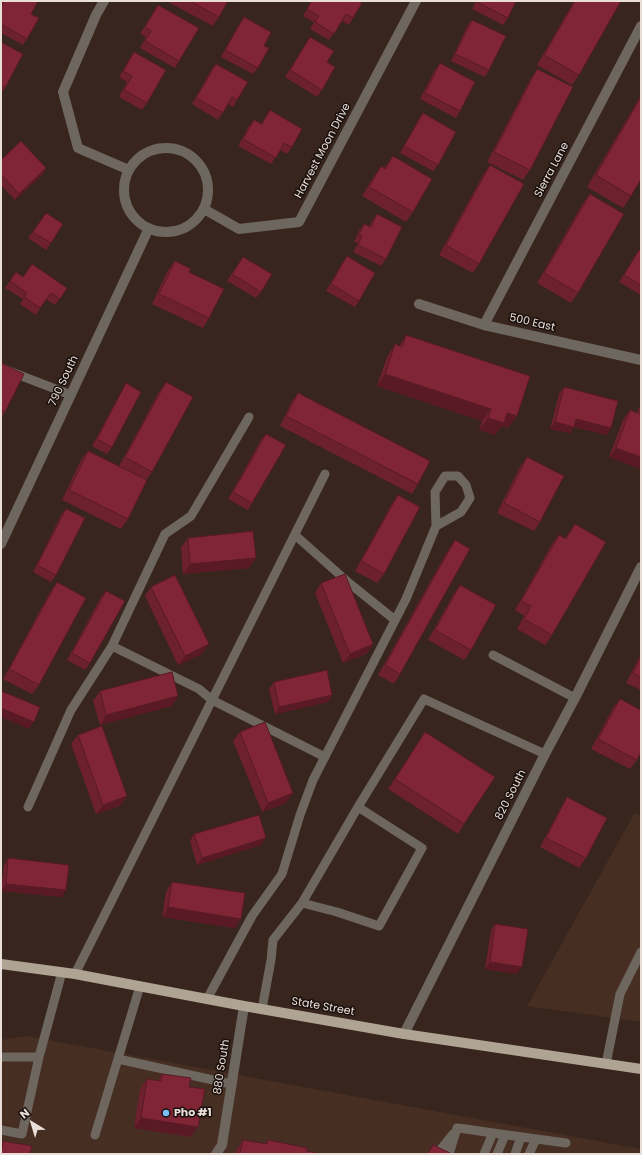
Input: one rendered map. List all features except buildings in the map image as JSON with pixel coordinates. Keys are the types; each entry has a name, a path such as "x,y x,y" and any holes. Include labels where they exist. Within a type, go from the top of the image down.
{"main road":[{"name":"State Street","path":"1,964 75,974 404,1034 641,1069"}],"street":[{"path":"104,1 96,15 63,92 78,148 129,170"},
{"name":"Harvest Moon Drive","path":"204,209 239,229 299,222 416,1"},
{"name":"Sierra Lane","path":"484,325 641,26"},
{"path":"161,148 174,148 186,152 197,160 204,171 208,183 208,197 204,209 199,217 183,229 172,232 160,232 148,228 137,220 129,210 125,196 125,183 129,170 137,159 148,152 161,148"},
{"name":"790 South","path":"1,544 148,228"},
{"name":"500 East","path":"419,304 484,325 641,360"},
{"name":"820 South","path":"404,1034 545,754 641,568"},
{"name":"880 South","path":"216,1154 222,1145 244,1006"}],"lane":[{"path":"1,368 71,395"},
{"path":"28,807 71,710 112,646 165,534 191,516 248,417"},
{"path":"75,974 326,474"},
{"path":"206,999 252,916 282,874 313,780 406,599 436,526 435,492 446,476 458,476 466,485 470,498 461,512 436,526"},
{"path":"295,535 395,620"},
{"path":"112,646 199,689 212,700 325,757"},
{"path":"493,655 575,698"},
{"path":"262,1009 273,940 302,903 358,807 424,699 545,754"},
{"path":"302,903 379,926 422,848 358,807"},
{"path":"606,1064 620,994 641,952"},
{"path":"1,1130 22,1134 39,1057 62,972"},
{"path":"95,1135 140,986"},
{"path":"1,1057 39,1057"},
{"path":"118,1058 231,1084"},
{"path":"458,1128 566,1143"},
{"path":"437,1154 458,1128"},
{"path":"449,1154 458,1128"},
{"path":"484,1154 493,1133"},
{"path":"497,1154 505,1135"},
{"path":"515,1154 521,1137"},
{"path":"529,1154 536,1139"}],"shaded area":[{"path":"634,814 641,815 641,1022 527,1006"},
{"path":"26,1036 641,1149 641,1154 1,1154 1,1040"}],"place":[{"name":"Pho #1","path":"166,1113"}]}
